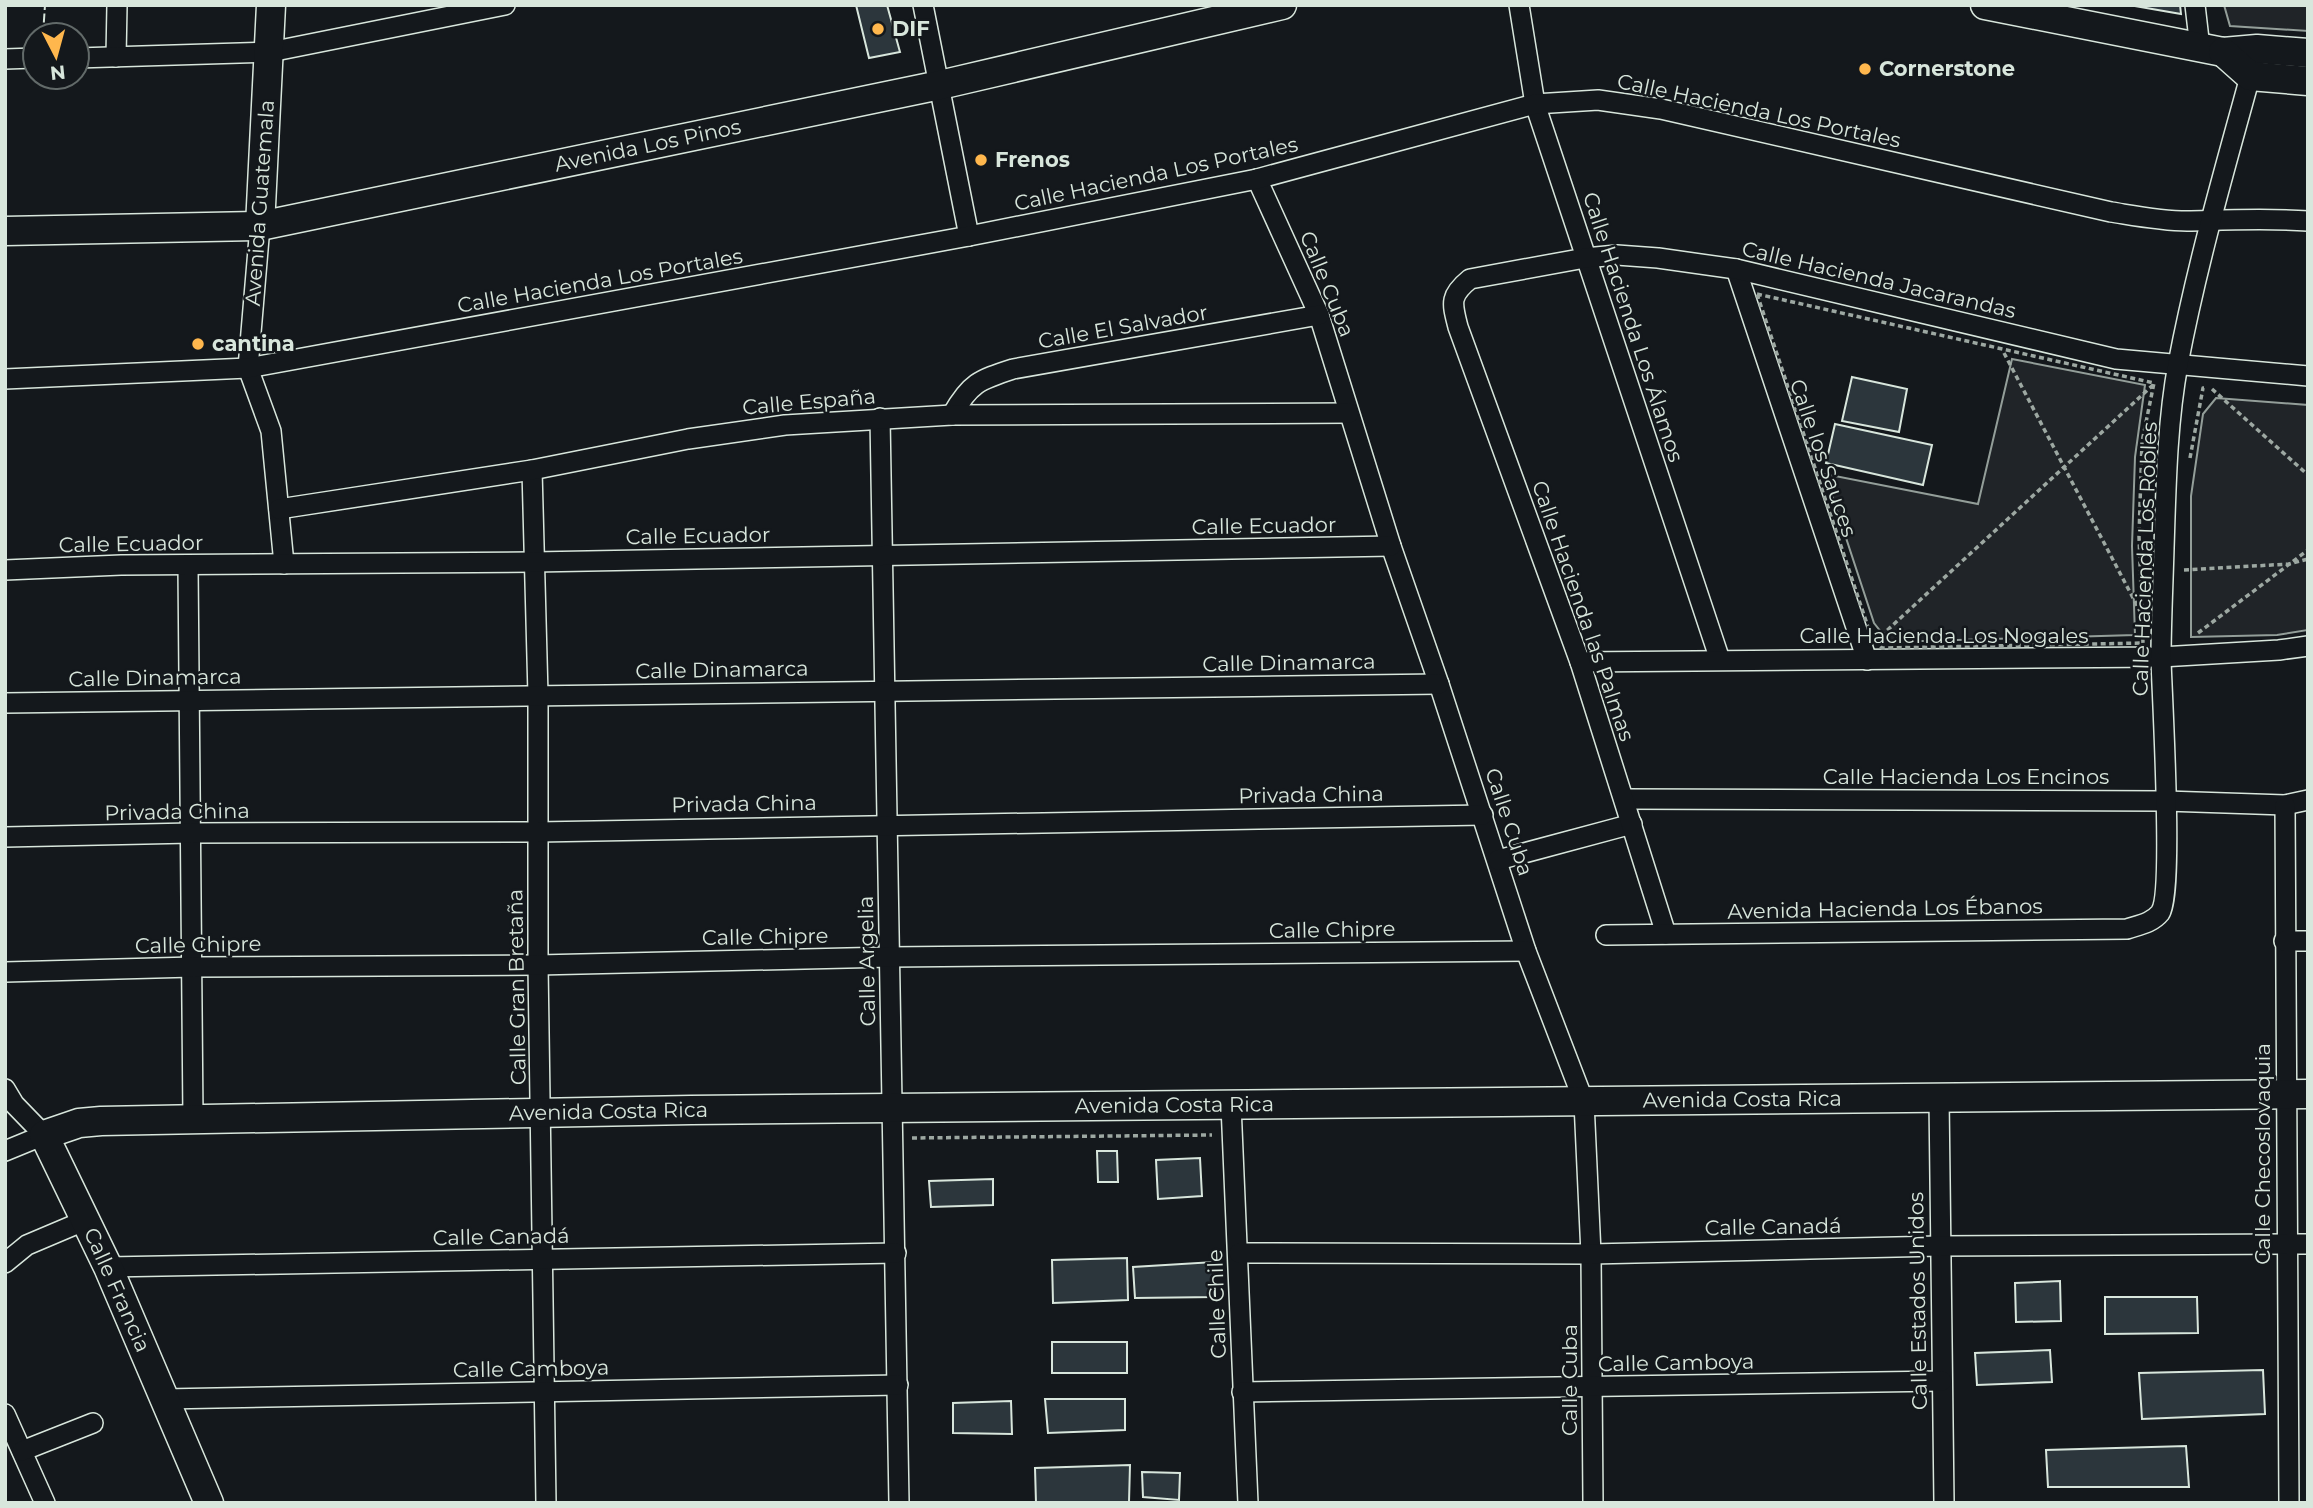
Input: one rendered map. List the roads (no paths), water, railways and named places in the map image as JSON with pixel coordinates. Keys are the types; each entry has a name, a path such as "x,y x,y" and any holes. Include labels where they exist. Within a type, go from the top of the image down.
{"street":[{"path":"116,57 117,5"},
{"name":"Avenida Guatemala","path":"271,5 260,226 248,368 271,431 284,564"},
{"path":"91,58 270,51 420,14 505,5"},
{"path":"923,5 969,236"},
{"name":"Avenida Los Pinos","path":"5,231 260,226 940,85 1282,5"},
{"name":"Calle Hacienda Los Álamos","path":"1519,5 1535,104 1720,660"},
{"path":"1985,5 2211,50 2308,81"},
{"path":"2195,5 2211,50"},
{"path":"2253,62 2308,53"},
{"name":"Calle Hacienda Los Robles","path":"2161,912 2165,891 2166,801 2161,657 2166,485 2178,365 2253,62"},
{"name":"Calle Hacienda Los Portales","path":"5,379 248,368 969,236 1257,180 1535,104 1598,100 1661,109 2151,219 2308,221"},
{"name":"Calle Cuba","path":"1257,180 1319,315 1391,547 1483,815 1526,951 1584,1102 1591,1254 1593,1503"},
{"name":"Calle Hacienda Jacarandas","path":"1452,304 1457,289 1471,279 1585,258 1617,255 1658,258 1736,269 2116,359 2308,376"},
{"name":"Calle los Sauces","path":"1736,269 1867,660"},
{"name":"Calle Hacienda las Palmas","path":"1452,304 1580,662 1666,934"},
{"name":"Calle El Salvador","path":"952,415 965,393 983,379 1013,369 1319,315"},
{"name":"Calle España","path":"279,509 532,470 716,435 785,425 952,415 1349,413"},
{"name":"Calle Argelia","path":"880,418 899,1503"},
{"name":"Calle Gran Bretaña","path":"532,470 538,695 538,965 546,1503"},
{"name":"Calle Ecuador","path":"5,570 121,565 534,562 1391,547"},
{"path":"188,566 193,1119"},
{"name":"Calle Hacienda Los Nogales","path":"1580,662 2161,657 2308,646"},
{"name":"Calle Dinamarca","path":"5,703 1439,684"},
{"name":"Calle Hacienda Los Encinos","path":"1624,799 2166,801 2285,805 2308,800"},
{"name":"Calle Checoslovaquia","path":"2285,805 2284,942 2297,1095 2287,1244 2298,1376 2289,1503"},
{"name":"Privada China","path":"5,837 538,832 1483,815"},
{"path":"1498,860 1632,824"},
{"name":"Avenida Hacienda Los Ébanos","path":"1606,935 2127,929 2148,923 2161,912"},
{"path":"2284,942 2308,941"},
{"name":"Calle Chipre","path":"5,972 890,957 1526,951"},
{"name":"Calle Francia","path":"5,1089 14,1104 44,1136 86,1220 209,1503"},
{"name":"Avenida Costa Rica","path":"44,1136 79,1124 101,1121 541,1112 2297,1095"},
{"name":"Calle Estados Unidos","path":"1939,1098 1944,1503"},
{"name":"Calle Chile","path":"1231,1105 1248,1503"},
{"path":"5,1150 44,1136"},
{"path":"5,1262 27,1245 86,1220"},
{"name":"Calle Canadá","path":"1239,1253 1591,1254 1940,1246 2308,1244"},
{"name":"Calle Canadá","path":"108,1267 896,1253"},
{"name":"Calle Camboya","path":"1242,1392 1942,1381"},
{"name":"Calle Camboya","path":"164,1399 898,1385"},
{"path":"5,1415 45,1503"},
{"path":"22,1451 93,1423"}],"place":[{"name":"DIF","path":"878,29"},
{"name":"Cornerstone","path":"1865,69"},
{"name":"Frenos","path":"981,160"},
{"name":"cantina","path":"198,344"}]}
